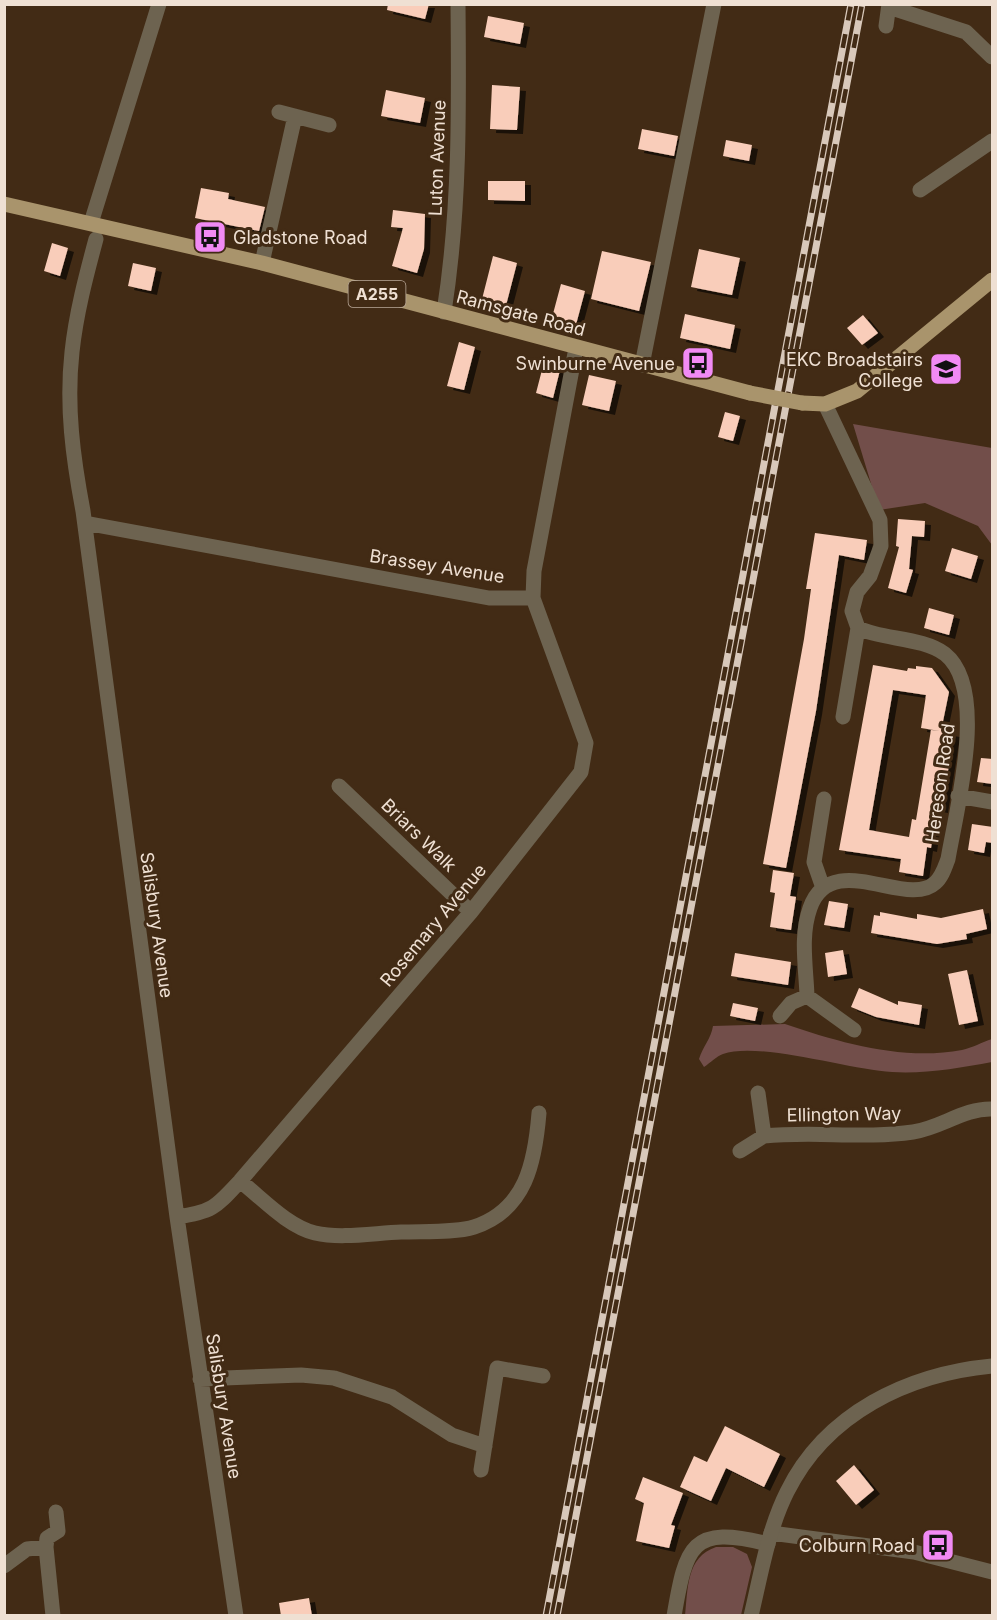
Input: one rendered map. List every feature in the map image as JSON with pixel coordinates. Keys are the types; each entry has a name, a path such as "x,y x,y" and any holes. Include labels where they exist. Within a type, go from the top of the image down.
{"main road":[{"name":"Ramsgate Road","path":"4,204 262,262 750,393 825,404 857,391 993,280"}],"street":[{"path":"91,223 159,4"},
{"name":"Luton Avenue","path":"444,312 453,252 459,155 458,4"},
{"path":"642,365 714,4"},
{"path":"886,26 889,6 966,32 993,57"},
{"path":"279,112 329,125"},
{"path":"262,262 296,116"},
{"path":"920,190 993,141"},
{"name":"Salisbury Avenue","path":"96,239 80,302 72,351 69,408 74,461 85,523 177,1217 236,1616"},
{"path":"533,598 534,571 576,348"},
{"path":"825,404 880,520 881,546 870,576 857,592 852,611 858,628 843,717"},
{"name":"Brassey Avenue","path":"85,523 489,598 533,598"},
{"name":"Rosemary Avenue","path":"177,1217 206,1212 218,1205 240,1181 471,912 581,772 586,755 586,743 533,598"},
{"name":"Hereson Road","path":"823,888 838,882 857,880 922,890 934,885 948,859 970,724 968,700 958,674 945,654 907,639 873,635 858,628"},
{"name":"Briars Walk","path":"339,786 471,912"},
{"path":"958,796 993,802"},
{"path":"807,996 804,942 810,907 823,888 814,861 824,799"},
{"path":"780,1016 791,1003 807,996"},
{"path":"807,996 854,1030"},
{"name":"Ellington Way","path":"758,1093 764,1136"},
{"name":"Ellington Way","path":"740,1151 764,1136 800,1132 873,1134 915,1131 976,1108 993,1108"},
{"path":"240,1181 298,1226 314,1233 347,1234 472,1228 507,1208 520,1191 536,1153 539,1113"},
{"path":"751,1616 770,1538 786,1493 808,1458 867,1405 922,1378 966,1368 993,1366"},
{"path":"482,1470 498,1368 543,1376"},
{"path":"200,1379 301,1374 334,1378 392,1397 452,1435 484,1446"},
{"path":"53,1616 46,1547 47,1538 58,1531 56,1512"},
{"path":"674,1616 682,1568 690,1553 710,1538 729,1535 914,1552 993,1572"},
{"path":"4,1566 27,1549 46,1547"}],"shaded area":[{"path":"853,424 992,448 992,545 978,526 925,503 879,510"},
{"path":"785,1024 828,1038 895,1052 940,1053 970,1048 992,1039 992,1062 942,1070 892,1072 758,1051 723,1054 704,1067 699,1059 713,1026"},
{"path":"716,1547 733,1547 747,1554 752,1567 741,1615 685,1616 688,1585 694,1566 699,1558"}],"building":[{"path":"388,4 429,4 425,19 387,10"},
{"path":"488,16 524,23 520,44 484,37"},
{"path":"492,85 520,87 517,130 490,129"},
{"path":"386,90 425,98 420,123 381,116"},
{"path":"642,129 678,136 674,156 638,149"},
{"path":"726,140 752,145 749,161 723,156"},
{"path":"488,181 525,181 525,201 488,200"},
{"path":"201,188 229,193 228,199 265,207 259,231 195,218"},
{"path":"393,210 425,214 424,249 417,273 392,266 403,228 391,227"},
{"path":"52,243 68,248 60,276 44,271"},
{"path":"699,249 740,258 732,295 691,287"},
{"path":"602,251 651,262 639,311 591,299"},
{"path":"493,256 517,263 504,313 480,307"},
{"path":"133,263 156,268 151,291 128,286"},
{"path":"561,284 585,291 574,332 550,325"},
{"path":"685,314 735,325 730,349 680,338"},
{"path":"863,315 878,333 862,345 847,328"},
{"path":"459,342 475,347 464,390 447,386"},
{"path":"543,366 560,370 553,398 536,393"},
{"path":"589,375 616,381 609,411 582,405"},
{"path":"725,412 740,416 733,441 718,437"},
{"path":"898,519 925,521 924,537 912,536 909,569 913,570 906,593 888,588 899,547 896,546"},
{"path":"815,533 867,540 864,560 839,555 816,711 786,868 763,864 804,639 811,589 806,589"},
{"path":"952,548 978,556 971,579 945,571"},
{"path":"929,608 954,615 949,635 924,628"},
{"path":"873,665 907,671 908,668 916,669 916,666 932,668 949,692 941,731 954,733 942,809 937,808 931,848 927,847 923,876 899,872 901,859 839,850","holes":["893,690 926,695 921,728 940,731 931,730 916,820 912,819 909,837 869,830"]},
{"path":"981,758 993,759 993,784 977,782"},
{"path":"972,824 993,827 993,843 986,842 984,853 968,850"},
{"path":"773,870 794,873 790,896 796,897 791,930 770,927 775,893 770,892"},
{"path":"829,901 848,904 844,928 824,925"},
{"path":"983,909 987,929 966,934 967,939 937,944 871,933 874,915 880,916 880,912 917,919 917,914 941,918"},
{"path":"843,950 847,974 828,977 825,953"},
{"path":"735,953 791,962 788,985 731,976"},
{"path":"967,970 978,1021 959,1025 948,974"},
{"path":"859,988 898,1005 898,1001 922,1005 919,1025 876,1017 851,1007"},
{"path":"733,1003 758,1008 755,1021 730,1016"},
{"path":"725,1426 780,1454 764,1487 726,1468 711,1501 680,1487 694,1456 707,1462"},
{"path":"854,1465 874,1490 856,1505 836,1481"},
{"path":"643,1477 683,1493 671,1525 675,1526 669,1548 636,1541 644,1503 635,1499"},
{"path":"309,1598 312,1616 281,1616 279,1603"}],"railway":[{"path":"546,1616 851,4"},
{"path":"557,1616 862,4"}],"place":[{"name":"Gladstone Road","path":"210,237"},
{"name":"Swinburne Avenue","path":"698,363"},
{"name":"EKC Broadstairs College","path":"946,369"},
{"name":"Colburn Road","path":"938,1545"}]}
